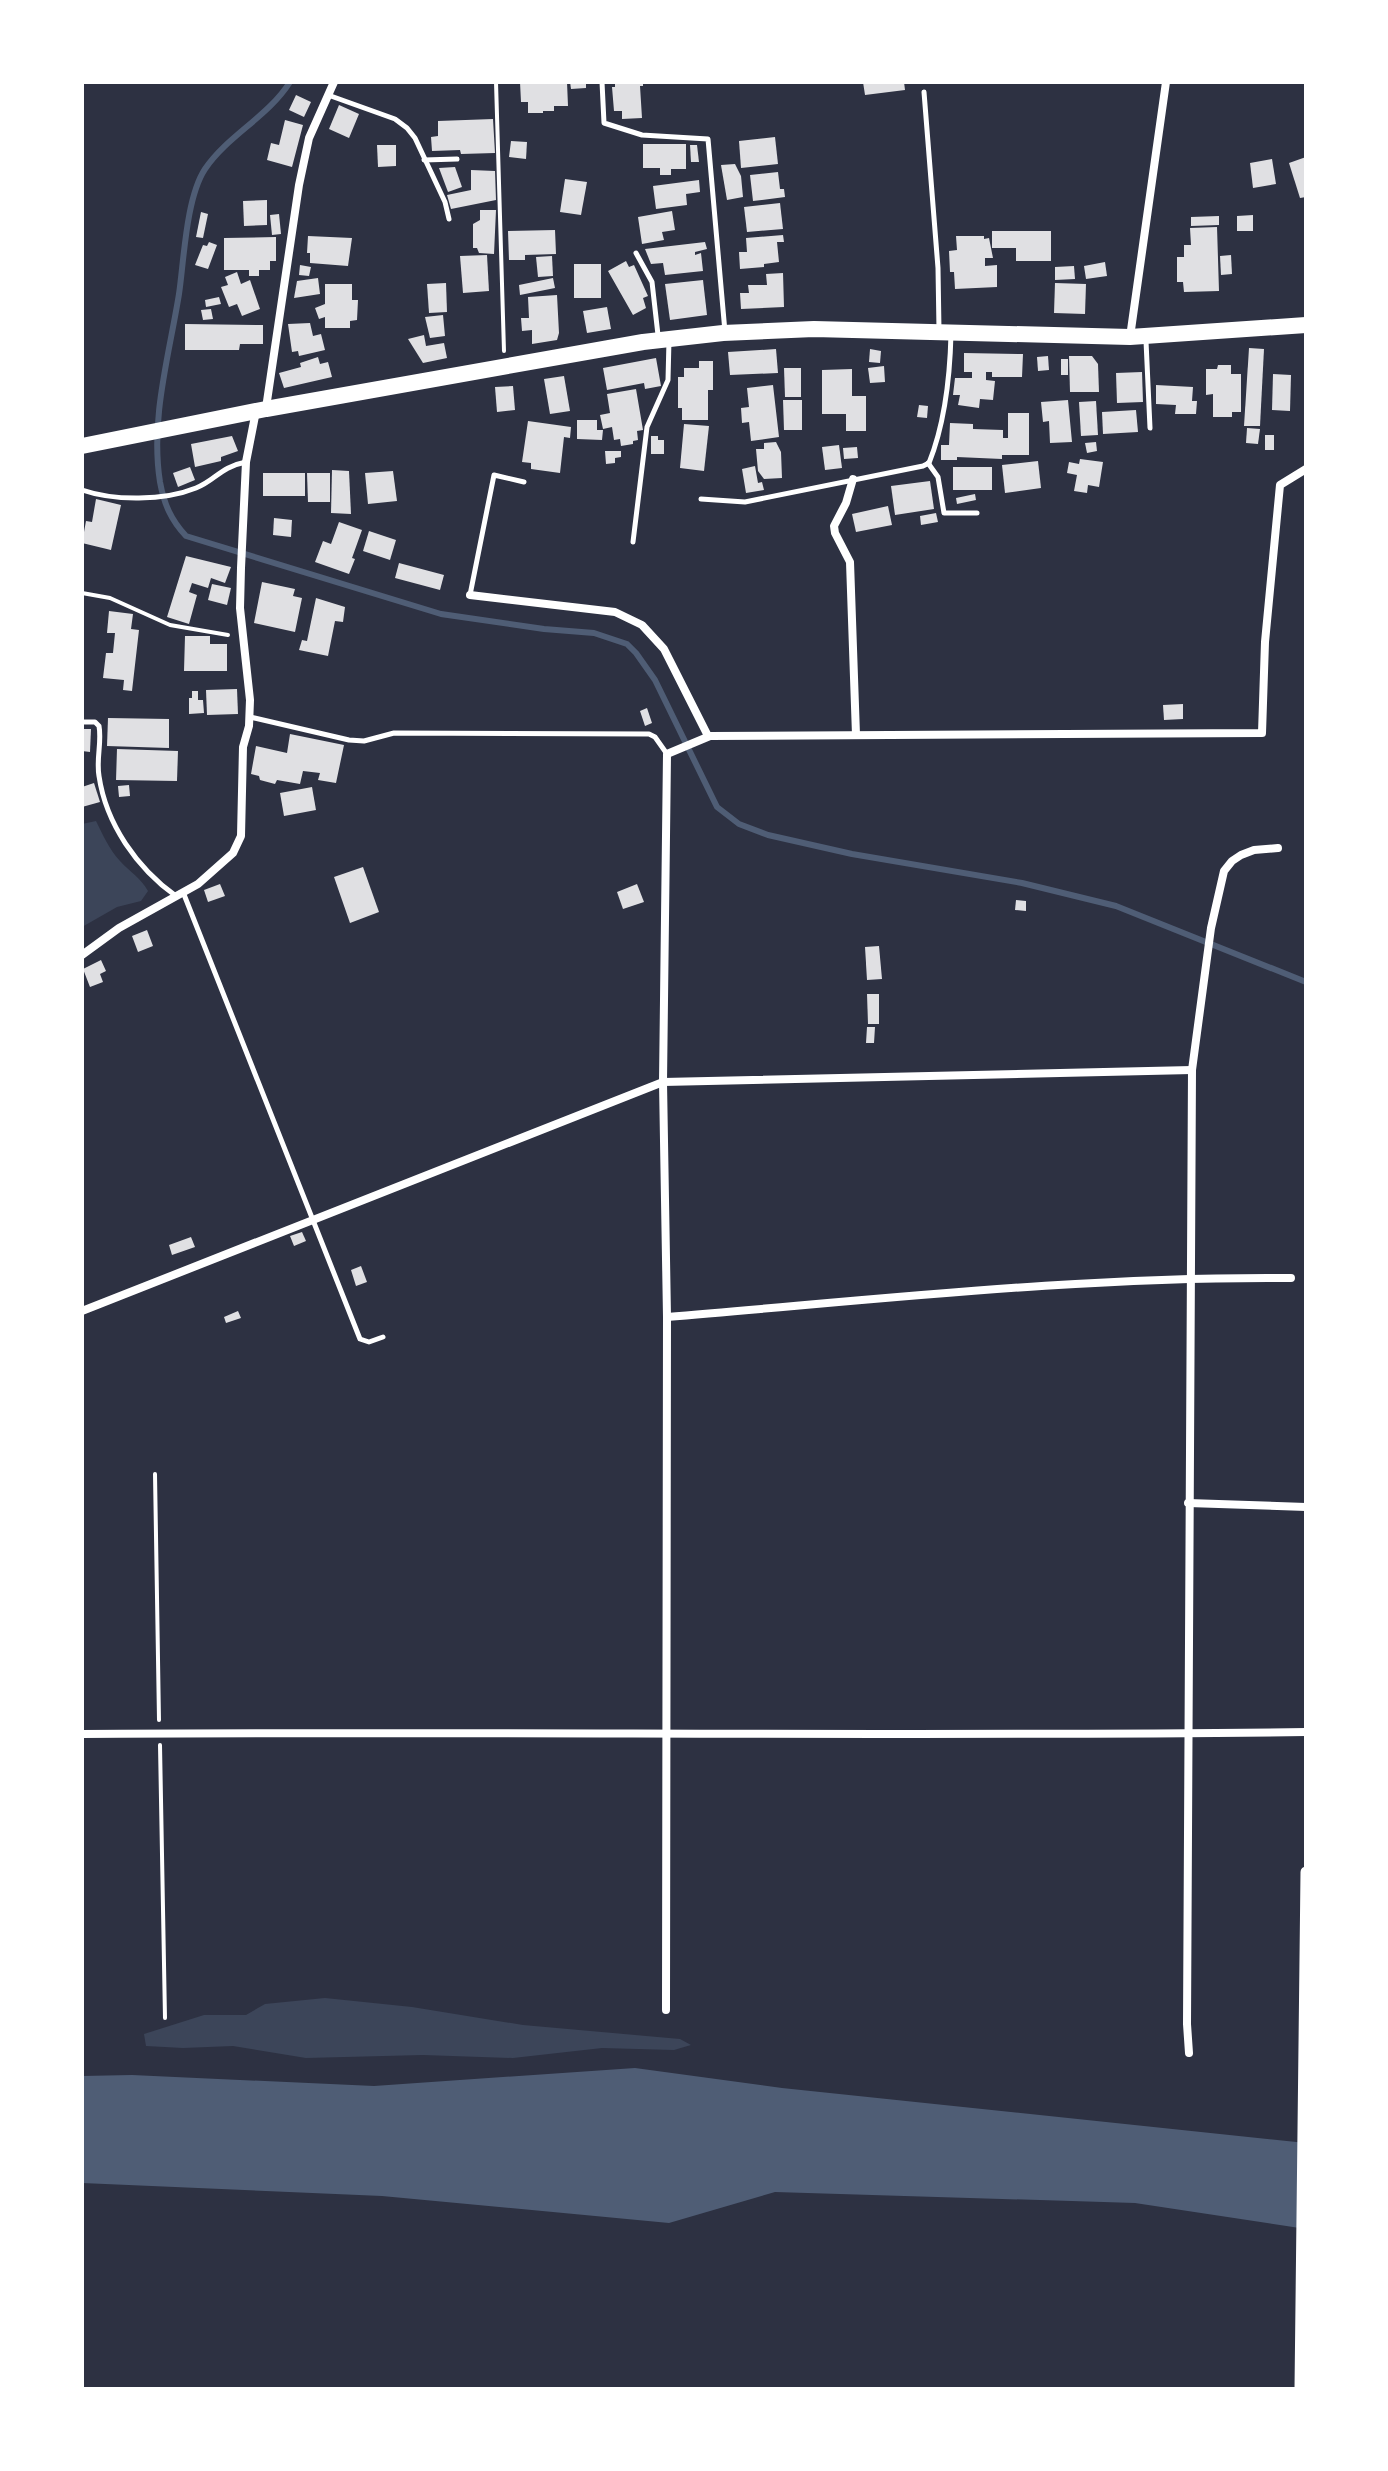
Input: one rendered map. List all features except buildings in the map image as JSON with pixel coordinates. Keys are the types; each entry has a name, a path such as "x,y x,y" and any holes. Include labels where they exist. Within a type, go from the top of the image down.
{"highway":[{"path":"82,446 261,410 505,367 663,340 725,333 814,329 1138,337 1306,325"}],"street":[{"path":"82,955 119,928 180,894 223,865 241,836 243,747 250,700 243,636 241,568 246,462 261,410 309,138 334,82"},
{"path":"1138,337 1166,82"},
{"path":"666,2010 667,1317 663,1082 668,753 706,737 1262,733 1265,642 1280,485 1306,469"},
{"path":"853,479 846,503 834,526 850,562 856,735"},
{"path":"470,595 615,612 642,625 664,649 706,737"},
{"path":"1189,2053 1187,1734 1192,1070 1211,928 1224,871 1241,855 1254,850 1278,848"},
{"path":"82,1311 663,1082 1192,1070"},
{"path":"667,1317 1076,1283 1189,1277 1291,1278"},
{"path":"1188,1503 1306,1507"},
{"path":"82,1734 159,1731 1306,1732"},
{"path":"1300,2389 1306,1872"}],"lane":[{"path":"602,82 604,123 642,135 708,139 725,333"},
{"path":"924,92 945,333 951,361 941,421 928,463"},
{"path":"327,94 395,119 407,128 415,138 445,202 449,219"},
{"path":"424,160 457,159"},
{"path":"633,542 647,427 668,380 671,356 663,340 655,292 636,253"},
{"path":"1138,337 1150,428"},
{"path":"82,490 138,498 159,497 194,489 217,473 246,462"},
{"path":"701,499 745,502 928,463"},
{"path":"928,463 938,477 944,513 977,513"},
{"path":"470,595 494,475 524,482"},
{"path":"249,717 357,741 394,733 649,734 668,753"},
{"path":"82,722 95,722 99,726 99,777 118,832 138,862 180,894 360,1339 369,1342 383,1337"}],"path":[{"path":"496,82 505,367"},
{"path":"82,593 110,598 170,625 243,636"}],"shaded area":[{"path":"96,821 116,856 148,891 141,901 117,907 82,927 82,824"},
{"path":"325,1998 412,2007 523,2025 680,2039 691,2045 674,2050 602,2048 513,2058 423,2055 306,2058 233,2046 146,2046 144,2034 204,2015 246,2015 265,2004"},
{"path":"635,2068 782,2088 1306,2143 1306,2229 1135,2203 775,2192 669,2223 382,2196 82,2183 82,2076 132,2075 374,2086"}],"waterway":[{"path":"290,82 271,106 214,157 199,181 190,212 157,435 164,497 172,518 186,536 441,614 594,633 627,644 655,680 717,807 739,824 768,835 852,854 1022,883 1116,906 1306,982"}]}
